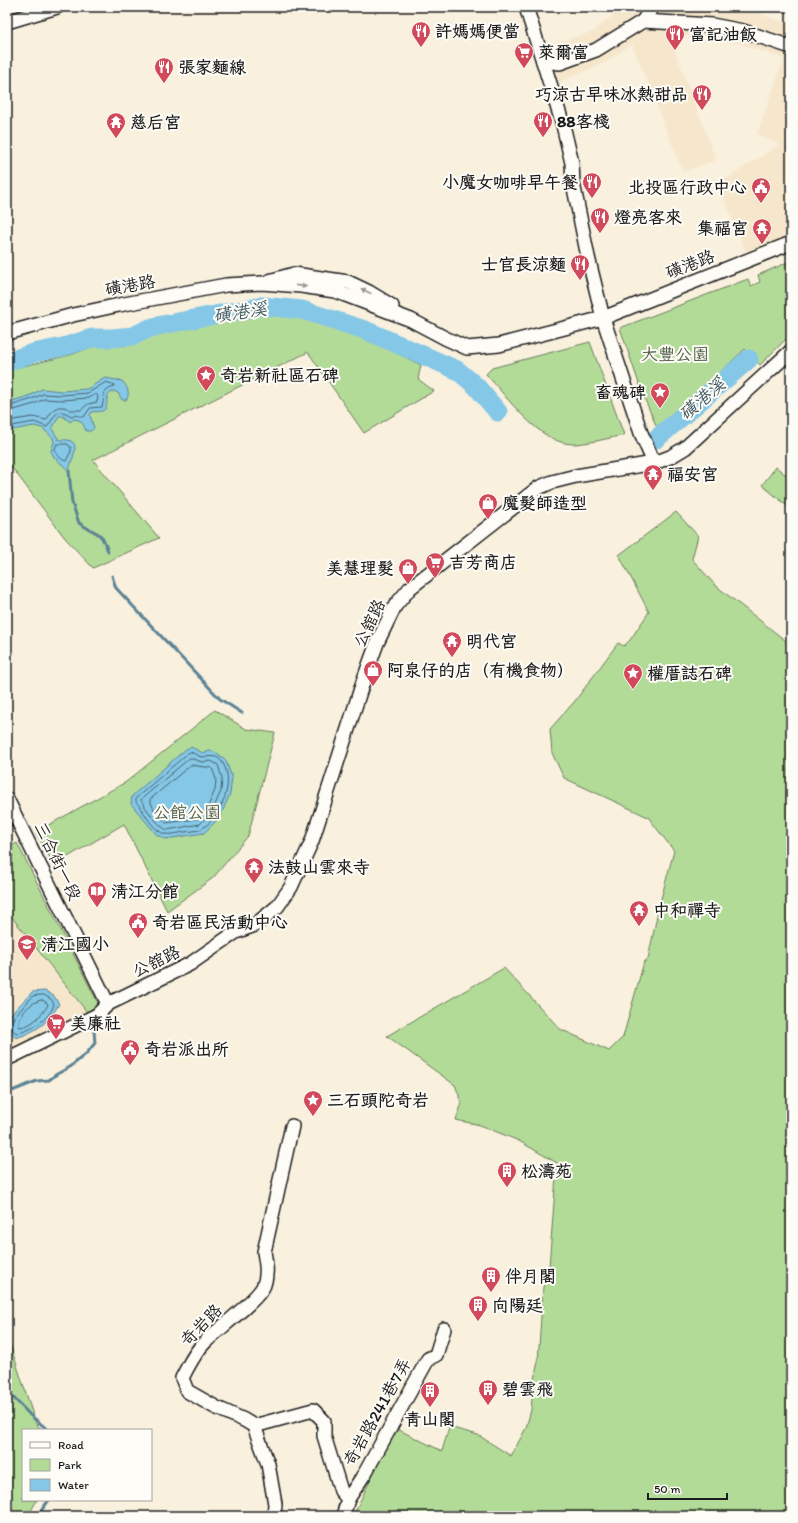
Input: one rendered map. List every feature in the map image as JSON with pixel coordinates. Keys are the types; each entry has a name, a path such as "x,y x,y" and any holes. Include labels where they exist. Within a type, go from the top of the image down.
{"street":[{"path":"7,22 57,7"},
{"path":"526,7 563,125 572,163 573,183 588,257 603,318 641,433 654,463"},
{"path":"543,61 560,63 596,50 643,21 652,7"},
{"path":"643,21 712,24 743,30 791,47"},
{"name":"磺港路","path":"7,333 73,315 119,305 226,285 262,283 301,286 335,291 411,320 468,348 499,345 603,318 791,243"},
{"name":"公舘路","path":"7,1059 92,1018 108,1004 190,964 236,932 255,925 277,907 291,888 312,842 377,643 395,606 410,588 538,488 552,482 576,476 654,463 670,457 685,448 791,351"},
{"name":"三合街一段","path":"7,799 108,1004"},
{"name":"奇岩路","path":"254,1426 215,1407 187,1391 182,1378 194,1353 251,1301 264,1286 267,1270 264,1252 292,1126"},
{"name":"奇岩路241巷7弄","path":"343,1516 348,1499 365,1473 428,1359 436,1355 444,1328"},
{"path":"274,1516 275,1504 268,1464 254,1426 313,1410 324,1421 324,1436 341,1491 348,1499"}],"shaded area":[{"path":"623,7 735,7 746,9 791,25 791,236 751,253 745,250 718,184 779,145 757,134 784,59 738,43 705,37 669,35 716,160 683,172 632,44 606,62 558,83 547,45 592,32"},
{"name":"清江國小","path":"7,911 88,1013 7,1054"}],"green space":[{"name":"大豐公園","path":"791,261 791,334 760,365 745,349 658,430 643,395 620,328 748,279 751,286 760,282 758,275"},
{"path":"258,311 280,312 322,321 363,337 421,365 418,379 434,391 364,433 308,352 93,460 159,538 93,568 65,538 7,461 7,370 70,355 95,346 124,344 133,342 156,332"},
{"path":"590,342 624,435 578,444 560,442 548,436 524,417 486,374 492,368"},
{"path":"776,467 791,479 791,509 762,485"},
{"path":"676,512 698,536 692,559 715,585 791,645 791,767 789,770 791,784 791,1516 353,1516 395,1428 442,1451 449,1427 478,1435 511,1456 526,1428 531,1410 534,1379 538,1362 543,1287 549,1267 557,1163 519,1141 480,1125 456,1120 462,1103 455,1085 387,1036 504,968 560,1029 609,1051 623,1037 644,962 648,959 659,906 674,851 648,817 564,778 552,753 550,729 575,701 618,643 624,646 630,640 649,612 619,555"},
{"name":"公館公園","path":"215,710 246,729 275,733 248,836 213,878 167,911 124,824 54,865 36,832 126,782"},
{"path":"17,843 99,1005 87,1012 7,911 7,848"},
{"path":"7,1335 36,1424 41,1429 22,1429 22,1501 36,1501 28,1516 7,1516"}],"water":[{"path":"105,378 122,381 128,390 126,400 122,400 118,393 114,391 110,393 105,409 92,412 90,415 94,428 91,431 86,431 79,420 74,419 70,422 63,416 59,416 52,429 59,440 67,440 75,445 74,455 69,471 54,457 51,451 54,442 53,438 42,428 34,426 7,431 7,403 31,395 42,389 62,391 87,389"},
{"path":"191,747 203,753 210,751 217,753 225,759 232,777 230,794 220,817 204,833 166,839 157,835 131,804 132,796 186,749"},
{"path":"45,991 54,996 59,1004 55,1011 41,1026 16,1038 8,1031 10,1015 32,992"}],"waterway":[{"name":"磺港溪","path":"7,362 33,353 63,347 92,338 133,336 150,328 162,325 262,306 302,310 365,330 457,370 476,386 498,412"},
{"name":"磺港溪","path":"656,439 749,359"},
{"path":"69,471 72,503 79,523 100,535 108,551"},
{"path":"112,576 116,588 220,699 242,713"},
{"path":"7,1093 37,1081 49,1080 70,1067 87,1053 95,1043 94,1031"},
{"path":"7,1391 30,1415 47,1429"},
{"path":"37,1516 48,1501"}],"place":[{"name":"許媽媽便當","path":"421,48"},
{"name":"富記油飯","path":"675,51"},
{"name":"萊爾富","path":"524,69"},
{"name":"張家麵線","path":"164,84"},
{"name":"巧涼古早味冰熱甜品","path":"702,111"},
{"name":"88客棧","path":"543,138"},
{"name":"慈后宮","path":"116,139"},
{"name":"小魔女咖啡早午餐","path":"592,199"},
{"name":"北投區行政中心","path":"761,204"},
{"name":"燈亮客來","path":"600,234"},
{"name":"集福宮","path":"762,245"},
{"name":"士官長涼麵","path":"580,281"},
{"name":"奇岩新社區石碑","path":"206,392"},
{"name":"畜魂碑","path":"660,409"},
{"name":"福安宮","path":"653,491"},
{"name":"魔髮師造型","path":"488,520"},
{"name":"吉芳商店","path":"435,579"},
{"name":"美慧理髮","path":"408,585"},
{"name":"明代宮","path":"452,658"},
{"name":"阿泉仔的店（有機食物）","path":"373,687"},
{"name":"權厝誌石碑","path":"633,690"},
{"name":"法鼓山雲來寺","path":"254,884"},
{"name":"清江分館","path":"97,908"},
{"name":"中和禪寺","path":"639,927"},
{"name":"奇岩區民活動中心","path":"138,939"},
{"name":"清江國小","path":"27,961"},
{"name":"美廉社","path":"56,1040"},
{"name":"奇岩派出所","path":"130,1066"},
{"name":"三石頭陀奇岩","path":"313,1117"},
{"name":"松濤苑","path":"507,1188"},
{"name":"伴月閣","path":"491,1293"},
{"name":"向陽廷","path":"478,1322"},
{"name":"碧雲飛","path":"488,1406"},
{"name":"青山閣","path":"430,1408"}]}
